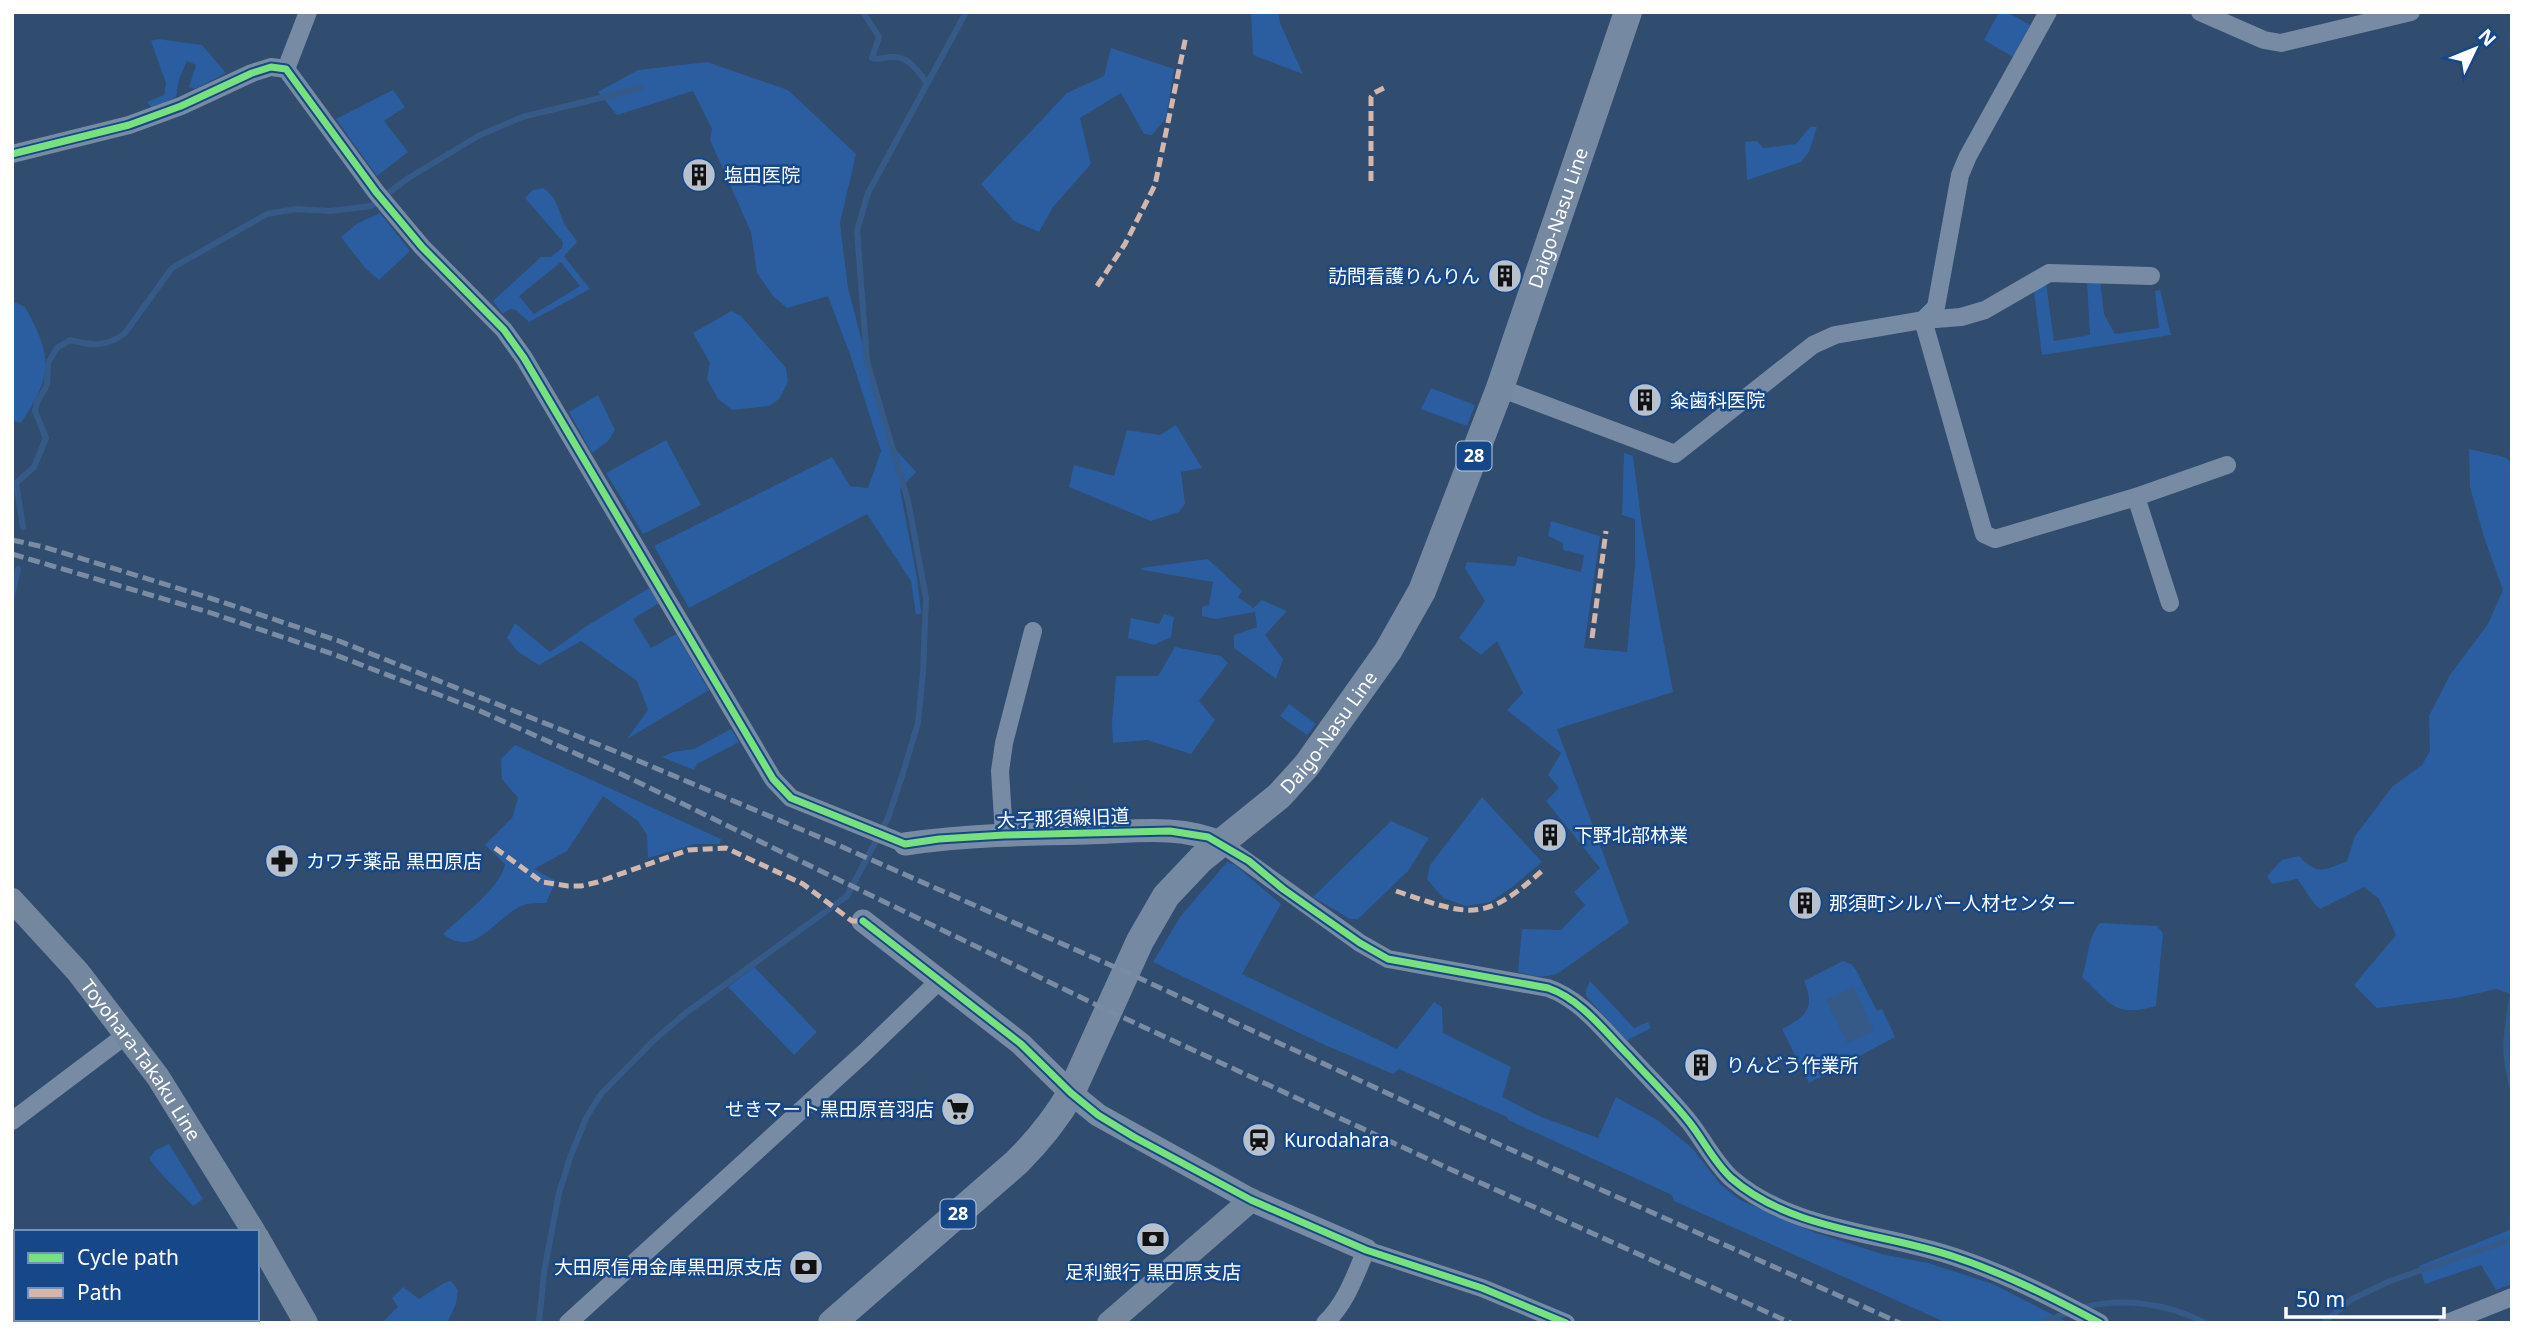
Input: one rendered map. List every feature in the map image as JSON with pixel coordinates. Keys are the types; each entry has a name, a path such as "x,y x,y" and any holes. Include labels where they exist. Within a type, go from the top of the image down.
{"main road":[{"name":"Daigo-Nasu Line","path":"832,1323 1017,1163 1060,1113 1153,917 1183,877 1264,810 1293,781 1333,730 1388,651 1422,590 1500,388 1628,12"},
{"name":"Toyohara-Takaku Line","path":"12,900 78,972 158,1077 253,1230"},
{"path":"1109,1323 1251,1200"},
{"path":"259,1245 264,1264 306,1323"}],"street":[{"path":"286,69 308,12"},
{"path":"1923,320 1936,306 1961,175 1968,156 2048,12"},
{"path":"2200,12 2264,40 2281,43 2411,12"},
{"path":"12,153 129,125 181,106 252,73 271,67 286,69 384,201 422,247 504,330 524,358 773,779 791,798 900,842"},
{"path":"1500,388 1675,454 1813,345 1835,335 1923,320 1961,317 1986,310 2049,273 2151,276"},
{"path":"1923,320 1984,534 1995,539 2227,465"},
{"path":"2136,496 2170,603"},
{"path":"1004,835 1000,771 1004,743 1033,631"},
{"name":"大子那須線旧道","path":"900,842 1004,835 1170,831 1208,836 1221,843"},
{"path":"1221,843 1360,943 1388,959 1549,988 1566,996 1584,1010 1676,1105 1730,1177 1755,1196 1780,1209 1955,1256 2040,1291 2100,1323"},
{"path":"863,921 1021,1044 1071,1093 1098,1115 1251,1200 1366,1250 1482,1287 1566,1323"},
{"path":"568,1323 864,1053 940,980"},
{"path":"12,1121 126,1035"},
{"path":"1325,1323 1339,1309 1366,1250"},
{"path":"2447,1323 2512,1297"}],"shaded area":[{"path":"1251,12 1278,12 1280,23 1303,74 1253,55"},
{"path":"1999,12 2007,12 2030,25 2013,57 1984,40"},
{"path":"158,39 202,45 226,73 195,89 189,87 196,65 187,61 179,79 176,97 153,109 147,102 164,95 166,83 151,41"},
{"path":"1111,48 1174,69 1166,118 1152,135 1144,134 1121,93 1080,118 1091,164 1053,207 1039,232 1014,221 981,184 1067,93 1104,76"},
{"path":"707,62 788,90 856,154 840,223 848,288 888,441 916,472 900,489 917,578 921,613 916,615 911,581 867,514 689,608 654,546 832,457 850,486 868,488 881,451 828,296 787,308 773,296 757,273 751,232 710,140 712,129 693,91 617,115 598,92 638,70"},
{"path":"393,90 405,107 384,121 408,152 377,176 336,119"},
{"path":"1810,127 1817,127 1809,152 1801,162 1747,180 1745,142 1757,141 1763,148 1796,144"},
{"path":"543,188 554,200 565,226 577,242 564,256 590,289 529,322 516,310 510,309 503,314 493,301 541,257 551,257 562,248 563,242 525,198 533,190","holes":["561,262 580,286 534,314 519,296"]},
{"path":"380,213 410,251 379,280 365,268 341,237 358,223"},
{"path":"2100,280 2104,314 2115,334 2159,328 2155,291 2160,290 2171,335 2042,355 2034,292 2046,283 2054,341 2090,335 2087,282"},
{"path":"12,301 25,307 34,324 41,339 46,366 39,392 21,423 12,420"},
{"path":"731,311 741,316 786,368 788,382 779,399 769,406 732,410 718,399 707,379 710,363 693,333"},
{"path":"1431,388 1475,405 1467,426 1421,409"},
{"path":"598,395 615,430 608,441 592,453 569,412"},
{"path":"1176,425 1202,468 1181,472 1185,504 1179,512 1151,521 1069,487 1074,465 1114,476 1127,430 1160,435"},
{"path":"666,440 701,505 643,534 606,473"},
{"path":"2469,449 2504,457 2512,462 2512,995 2497,989 2456,998 2377,1008 2354,985 2396,935 2379,899 2364,887 2320,909 2297,879 2272,884 2267,876 2282,860 2299,856 2316,869 2347,861 2355,836 2393,786 2422,765 2430,751 2429,716 2450,675 2488,624 2503,590 2470,487"},
{"path":"1624,453 1633,456 1642,526 1673,692 1557,729 1629,923 1560,972 1544,977 1534,976 1518,972 1522,929 1561,930 1585,905 1574,892 1600,868 1546,801 1559,788 1548,775 1561,753 1507,710 1523,693 1497,641 1481,655 1459,638 1485,601 1465,568 1467,562 1515,566 1518,556 1581,572 1584,555 1563,550 1563,543 1548,536 1551,521 1600,536 1584,648 1627,652 1635,564 1635,519 1622,515"},
{"path":"1208,559 1242,591 1238,597 1253,608 1262,600 1287,611 1265,635 1283,659 1276,679 1234,648 1234,635 1257,627 1255,612 1215,619 1202,616 1202,607 1209,605 1213,582 1141,568"},
{"path":"649,588 659,603 633,619 651,648 676,634 709,690 627,739 648,710 637,681 581,641 539,665 518,652 507,638 515,623 550,652"},
{"path":"1164,614 1174,617 1171,637 1154,645 1128,638 1131,618 1159,624"},
{"path":"1175,647 1221,656 1228,663 1199,701 1215,720 1191,754 1147,740 1113,743 1116,676 1158,676"},
{"path":"1289,704 1316,724 1307,735 1280,716"},
{"path":"731,729 739,742 697,764 694,770 662,757 673,752 694,749"},
{"path":"515,745 721,839 720,844 695,844 648,858 647,835 638,821 603,796 567,851 534,869 556,881 546,903 524,905 475,939 455,941 443,934 489,892 505,864 485,845 512,818 518,798 502,779 501,759"},
{"path":"1482,797 1542,862 1490,902 1466,906 1443,898 1427,879 1430,865"},
{"path":"1391,821 1429,838 1408,871 1358,919 1350,919 1313,897"},
{"path":"1227,862 1235,865 1281,904 1242,974 1397,1049 1434,1002 1442,1007 1443,1033 1511,1067 1502,1097 1539,1116 1598,1138 1616,1097 1659,1121 1692,1148 1721,1185 1740,1200 1816,1233 1882,1254 1928,1263 1993,1284 2069,1323 1947,1323 1674,1201 1672,1195 1508,1120 1507,1117 1399,1069 1393,1074 1318,1042 1153,962 1180,917"},
{"path":"2100,923 2157,926 2163,933 2156,1006 2131,1010 2114,1006 2082,977 2090,942"},
{"path":"1843,961 1856,970 1877,1011 1882,1009 1895,1037 1809,1083 1782,1029 1807,1011 1809,998 1804,981"},
{"path":"754,967 817,1032 794,1055 728,987"},
{"path":"1590,981 1634,1028 1648,1022 1651,1028 1626,1041 1586,996"},
{"path":"1854,987 1874,1031 1847,1043 1826,1000"},
{"path":"169,1144 203,1199 193,1206 149,1158 156,1150"},
{"path":"2512,1229 2512,1284 2496,1290 2481,1265 2425,1284 2419,1266"},
{"path":"451,1281 458,1290 456,1304 447,1323 382,1323 398,1307 392,1298 403,1287 419,1299"}],"waterway":[{"path":"863,12 879,37 872,58 902,58 911,64 927,83"},
{"path":"539,1323 544,1272 559,1193 586,1118 601,1094 654,1040 687,1012 847,896 888,818 902,776 918,723 926,598 908,501 867,361 857,231 868,193 966,12"},
{"path":"23,527 16,483 34,467 46,438 35,411 47,385 48,363 57,348 70,340 99,344 118,338 125,333 172,268 267,214 296,209 330,211 371,206 407,179 478,136 522,117 641,88"},
{"path":"12,595 18,569"},
{"path":"2512,999 2506,1042 2512,1086"},
{"path":"2323,1323 2352,1299 2390,1281 2512,1239"},
{"path":"2081,1308 2112,1303 2144,1304 2176,1311 2205,1323"},
{"path":"2042,1323 2071,1311"}],"railway":[{"path":"12,540 44,547 216,600 339,641 622,754 831,842 1126,972 1458,1126 1900,1323"},
{"path":"12,554 208,612 333,654 471,707 615,771 1109,1011 1791,1323"}],"marked path":[{"path":"1097,286 1125,244 1155,185 1186,36"},
{"path":"1371,181 1371,97 1384,88"},
{"path":"1592,638 1606,531"},
{"path":"495,848 542,882 568,886 598,882 688,850 726,848 803,884 852,921 863,921"},
{"path":"1396,891 1442,906 1475,910 1506,899 1545,868"}],"cycle path":[{"path":"12,154 129,125 181,106 252,73 271,67 286,69 376,192 422,247 504,330 524,358 773,779 791,798 905,844 1004,835 1170,831 1208,837 1249,861 1283,889 1360,943 1388,959 1548,988 1571,1000 1602,1027 1675,1106 1725,1172 1755,1196 1809,1220 1955,1257 2029,1287 2100,1323"},
{"path":"863,921 1021,1044 1071,1093 1098,1115 1134,1137 1251,1200 1366,1250 1482,1288 1566,1323"}],"place":[{"name":"塩田医院","path":"699,175"},
{"name":"訪問看護りんりん","path":"1505,276"},
{"name":"粂歯科医院","path":"1645,400"},
{"name":"下野北部林業","path":"1550,835"},
{"name":"カワチ薬品 黒田原店","path":"282,861"},
{"name":"那須町シルバー人材センター","path":"1805,903"},
{"name":"りんどう作業所","path":"1701,1065"},
{"name":"せきマート黒田原音羽店","path":"958,1109"},
{"name":"Kurodahara","path":"1259,1140"},
{"name":"足利銀行 黒田原支店","path":"1153,1239"},
{"name":"大田原信用金庫黒田原支店","path":"806,1267"}]}
